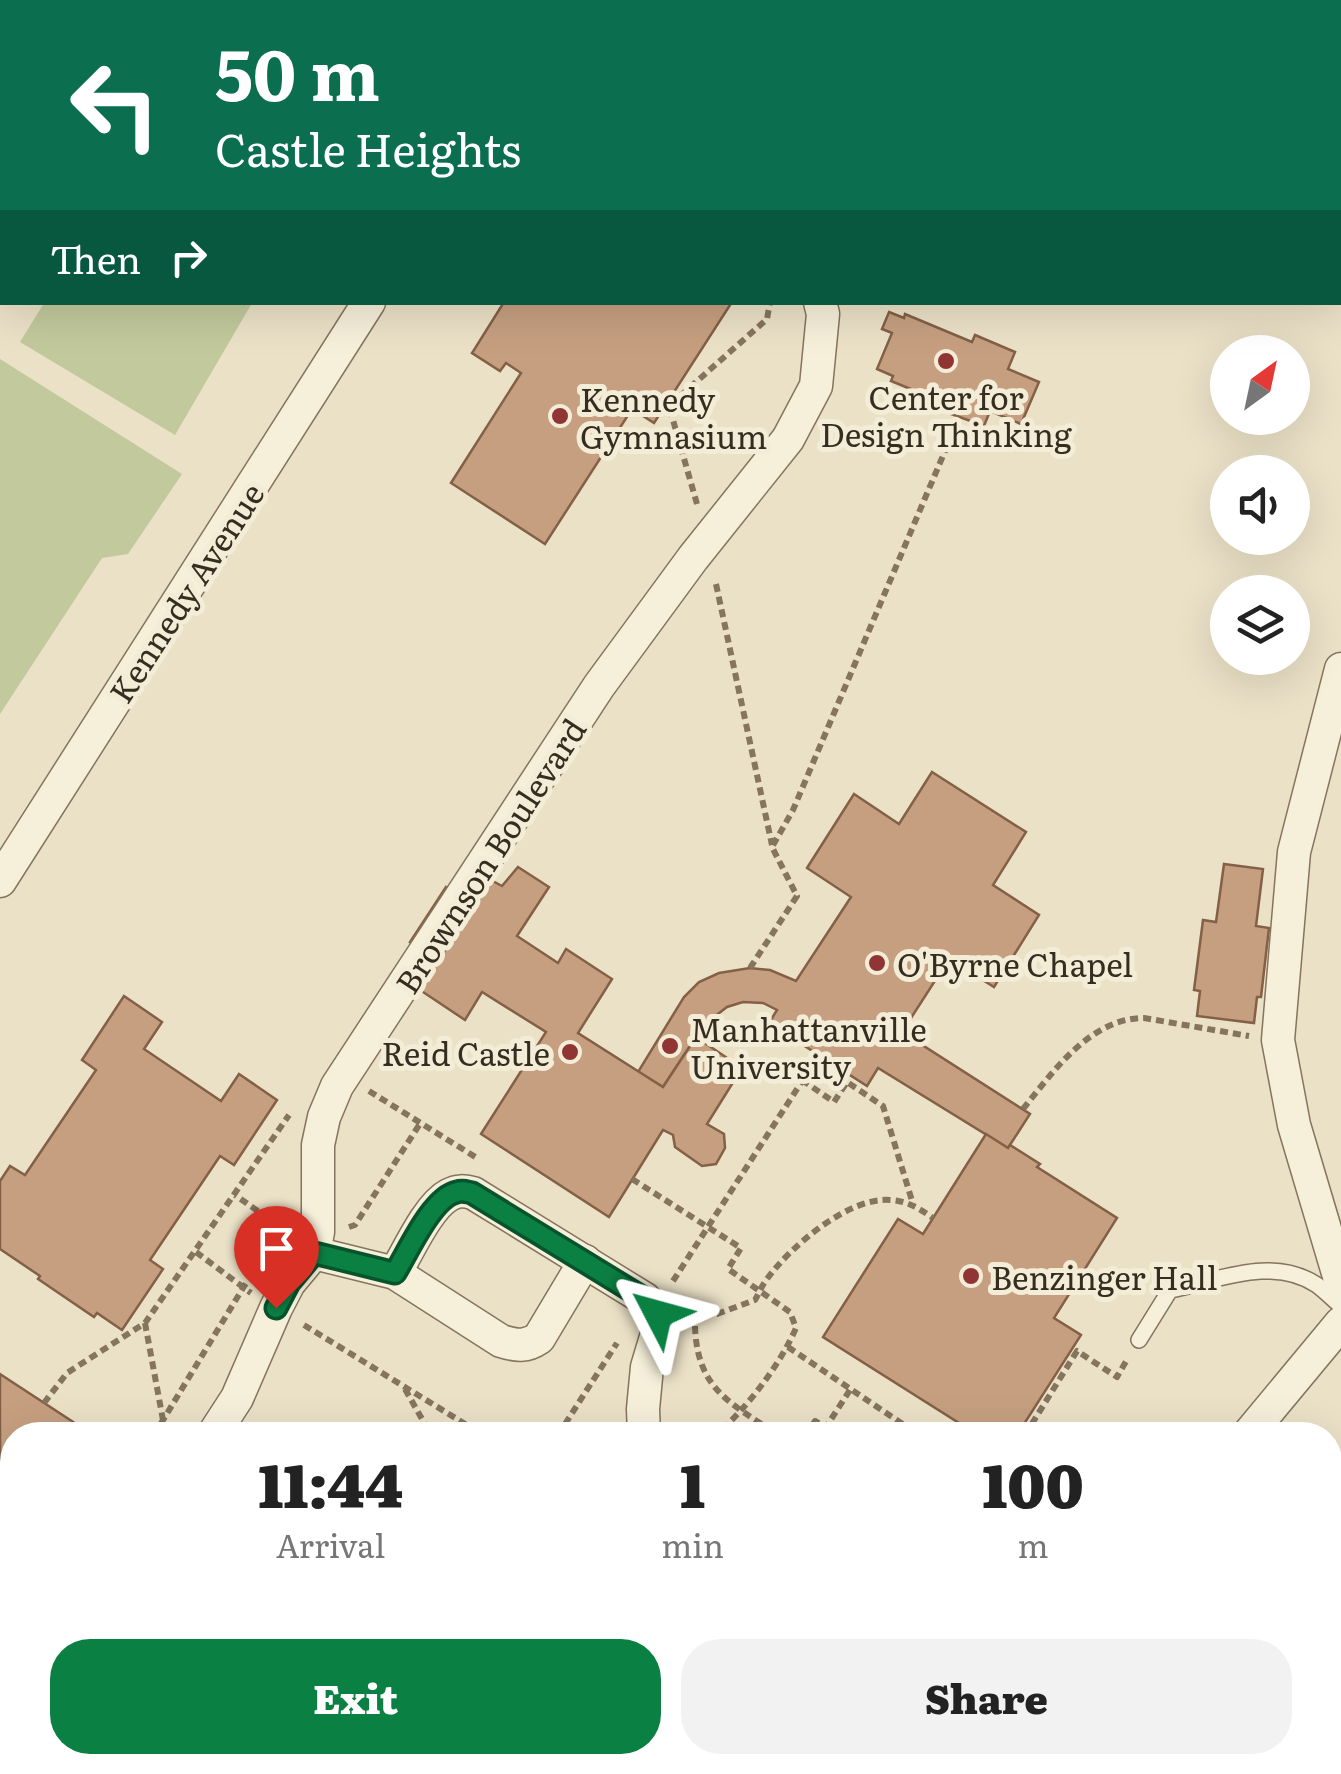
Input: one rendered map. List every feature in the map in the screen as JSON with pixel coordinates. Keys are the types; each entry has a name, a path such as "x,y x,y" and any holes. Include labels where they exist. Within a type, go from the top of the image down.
{"street":[{"name":"Kennedy Avenue","path":"0,881 368,305"},
{"name":"Brownson Boulevard","path":"316,1243 318,1144 337,1086 599,686 693,558 788,439 816,386 824,314 821,305"},
{"path":"1341,669 1294,852 1278,1040 1294,1126 1341,1283"},
{"path":"395,1273 436,1206 460,1190 472,1193 645,1299 658,1314 659,1326 647,1366 643,1422"},
{"path":"222,1422 238,1398 289,1283 316,1243 395,1273 501,1341 528,1346 540,1338 585,1261"},
{"path":"1259,1422 1341,1323"}],"lane":[{"path":"1140,1340 1170,1290 1258,1270 1300,1276 1341,1306"}],"path":[{"path":"750,968 797,896 772,846 793,810 956,425"},
{"path":"1023,1110 1064,1060 1093,1036 1129,1018 1278,1040"},
{"path":"566,1422 661,1276 673,1281 818,1055"},
{"path":"802,1080 834,1102 847,1082 883,1106 913,1204"},
{"path":"235,1195 282,1228 316,1243 355,1225 421,1122"},
{"path":"632,1179 741,1248 728,1269 790,1312 796,1328 788,1347 730,1422"},
{"path":"759,1422 713,1387 697,1356 694,1314 717,1314 755,1300 785,1260 811,1235 848,1210 877,1200 913,1204 933,1218"},
{"path":"163,1422 282,1228"},
{"path":"196,1252 243,1288 462,1422"},
{"path":"145,1323 163,1422"},
{"path":"1033,1422 1076,1352 1117,1378 1140,1340"},
{"path":"788,1347 899,1422"},
{"path":"404,1387 426,1422"},
{"path":"830,1422 850,1390"}],"green space":[{"path":"42,305 251,305 175,435 20,342"},
{"path":"0,359 182,474 128,554 102,558 0,714"}],"building":[{"name":"Kennedy Gymnasium","path":"502,305 730,305 654,423 632,409 545,544 451,483 521,373 506,363 500,371 472,353"},
{"name":"Center for Design Thinking","path":"889,312 904,318 905,314 972,342 975,335 1015,352 1008,369 1039,382 1021,424 990,411 984,426 920,401 923,394 891,381 893,376 877,369 892,333 882,329"},
{"name":"O'Byrne Chapel","path":"932,772 1026,832 993,885 1039,915 994,987 949,959 902,1032 1030,1114 1008,1148 878,1068 867,1086 769,1023 777,1010 763,1003 743,1002 727,1007 709,1021 663,1087 638,1072 684,997 699,982 719,973 750,968 770,970 796,981 851,897 807,868 854,794 899,824"},
{"path":"1224,864 1263,869 1256,926 1269,928 1254,1023 1197,1016 1200,991 1194,990 1203,920 1216,922"},
{"name":"Reid Castle","path":"518,867 549,887 517,936 558,963 566,949 612,979 578,1033 663,1087 696,1037 742,1068 707,1124 724,1134 725,1148 716,1164 702,1166 675,1147 673,1135 663,1130 609,1217 481,1134 546,1032 482,992 465,1020 417,988 436,958 410,942 446,887 471,904 487,878 502,886"},
{"path":"124,996 162,1022 144,1049 221,1101 239,1074 277,1100 234,1165 220,1156 150,1260 163,1269 122,1330 97,1313 94,1317 0,1249 0,1181 10,1166 25,1175 96,1070 82,1060"},
{"name":"Benzinger Hall","path":"986,1134 1040,1164 1037,1167 1117,1218 1054,1318 1081,1335 1025,1422 957,1422 823,1337 898,1219 923,1234"},
{"path":"0,1374 73,1422 0,1422"}],"place":[{"name":"Center for Design Thinking","path":"946,361"},
{"name":"Kennedy Gymnasium","path":"560,416"},
{"name":"O'Byrne Chapel","path":"877,963"},
{"name":"Manhattanville University","path":"670,1046"},
{"name":"Reid Castle","path":"570,1052"},
{"name":"Benzinger Hall","path":"971,1276"}],"route":[{"path":"276,1308 289,1283 314,1253 395,1273 436,1206 460,1190 472,1193 585,1261 645,1299 658,1314"}]}
